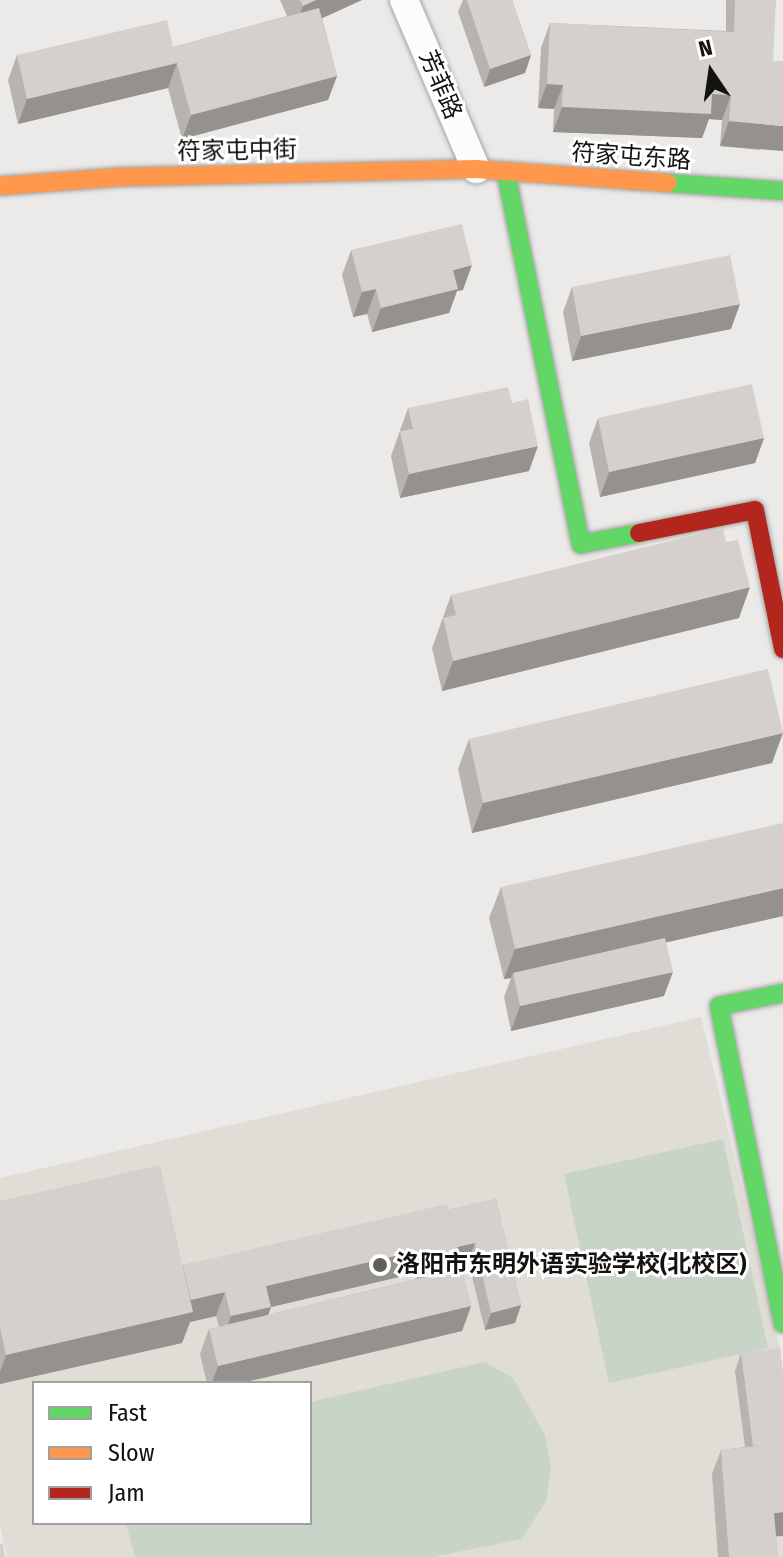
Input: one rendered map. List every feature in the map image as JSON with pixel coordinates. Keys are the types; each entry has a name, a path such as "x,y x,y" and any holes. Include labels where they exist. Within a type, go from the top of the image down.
{"street":[{"name":"芳菲路","path":"404,0 476,169"},
{"name":"符家屯东路","path":"476,169 783,191"},
{"name":"符家屯中街","path":"0,186 121,177 476,169"},
{"path":"506,173 581,544 755,510 783,649"},
{"path":"783,993 719,1006 783,1324"}],"shaded area":[{"name":"洛阳市东明外语实验学校(北校区)","path":"701,1017 781,1352 783,1557 7,1557 0,1524 0,1178"},
{"path":"723,1139 768,1348 609,1383 564,1174"},
{"path":"485,1362 513,1378 545,1435 551,1467 546,1501 522,1539 433,1557 135,1557 127,1525 312,1525 312,1402"}],"building":[{"path":"300,0 316,0 303,6"},
{"path":"467,0 512,0 531,55 490,69"},
{"path":"735,0 776,0 773,61 783,61 783,126 729,121 731,95 712,94 711,114 562,107 563,85 547,84 550,23 734,32"},
{"path":"319,8 337,76 191,115 177,63 27,99 17,55 167,20 173,47"},
{"path":"462,224 472,265 453,270 458,289 381,308 376,289 362,292 351,250"},
{"path":"730,255 740,304 581,336 572,287"},
{"path":"752,384 764,438 609,472 598,418"},
{"path":"508,387 512,403 528,399 538,446 409,474 400,431 413,429 408,408"},
{"path":"723,528 726,542 738,540 750,587 453,661 443,618 456,615 451,595"},
{"path":"768,669 783,733 483,803 469,739"},
{"path":"783,823 783,888 515,949 501,887"},
{"path":"665,938 673,972 520,1006 513,973"},
{"path":"160,1165 193,1312 6,1355 0,1328 0,1201"},
{"path":"496,1199 521,1305 491,1313 475,1243 457,1247 448,1210"},
{"path":"447,1204 471,1306 218,1366 209,1329 431,1276 425,1249 266,1286 271,1307 231,1316 225,1292 191,1300 183,1265"},
{"path":"780,1348 783,1443 753,1446 741,1353"},
{"path":"783,1443 783,1512 774,1513 778,1557 729,1557 721,1450"},
{"path":"3,1543 5,1557 0,1557 0,1544"}],"traffic: fast":[{"path":"506,173 581,544 639,533"},
{"path":"667,183 783,191"},
{"path":"783,993 719,1006 783,1324"}],"traffic: slow":[{"path":"0,186 121,177 476,169 667,183"}],"traffic: jam":[{"path":"639,533 755,510 783,649"}],"place":[{"name":"洛阳市东明外语实验学校(北校区)","path":"380,1265"}]}
